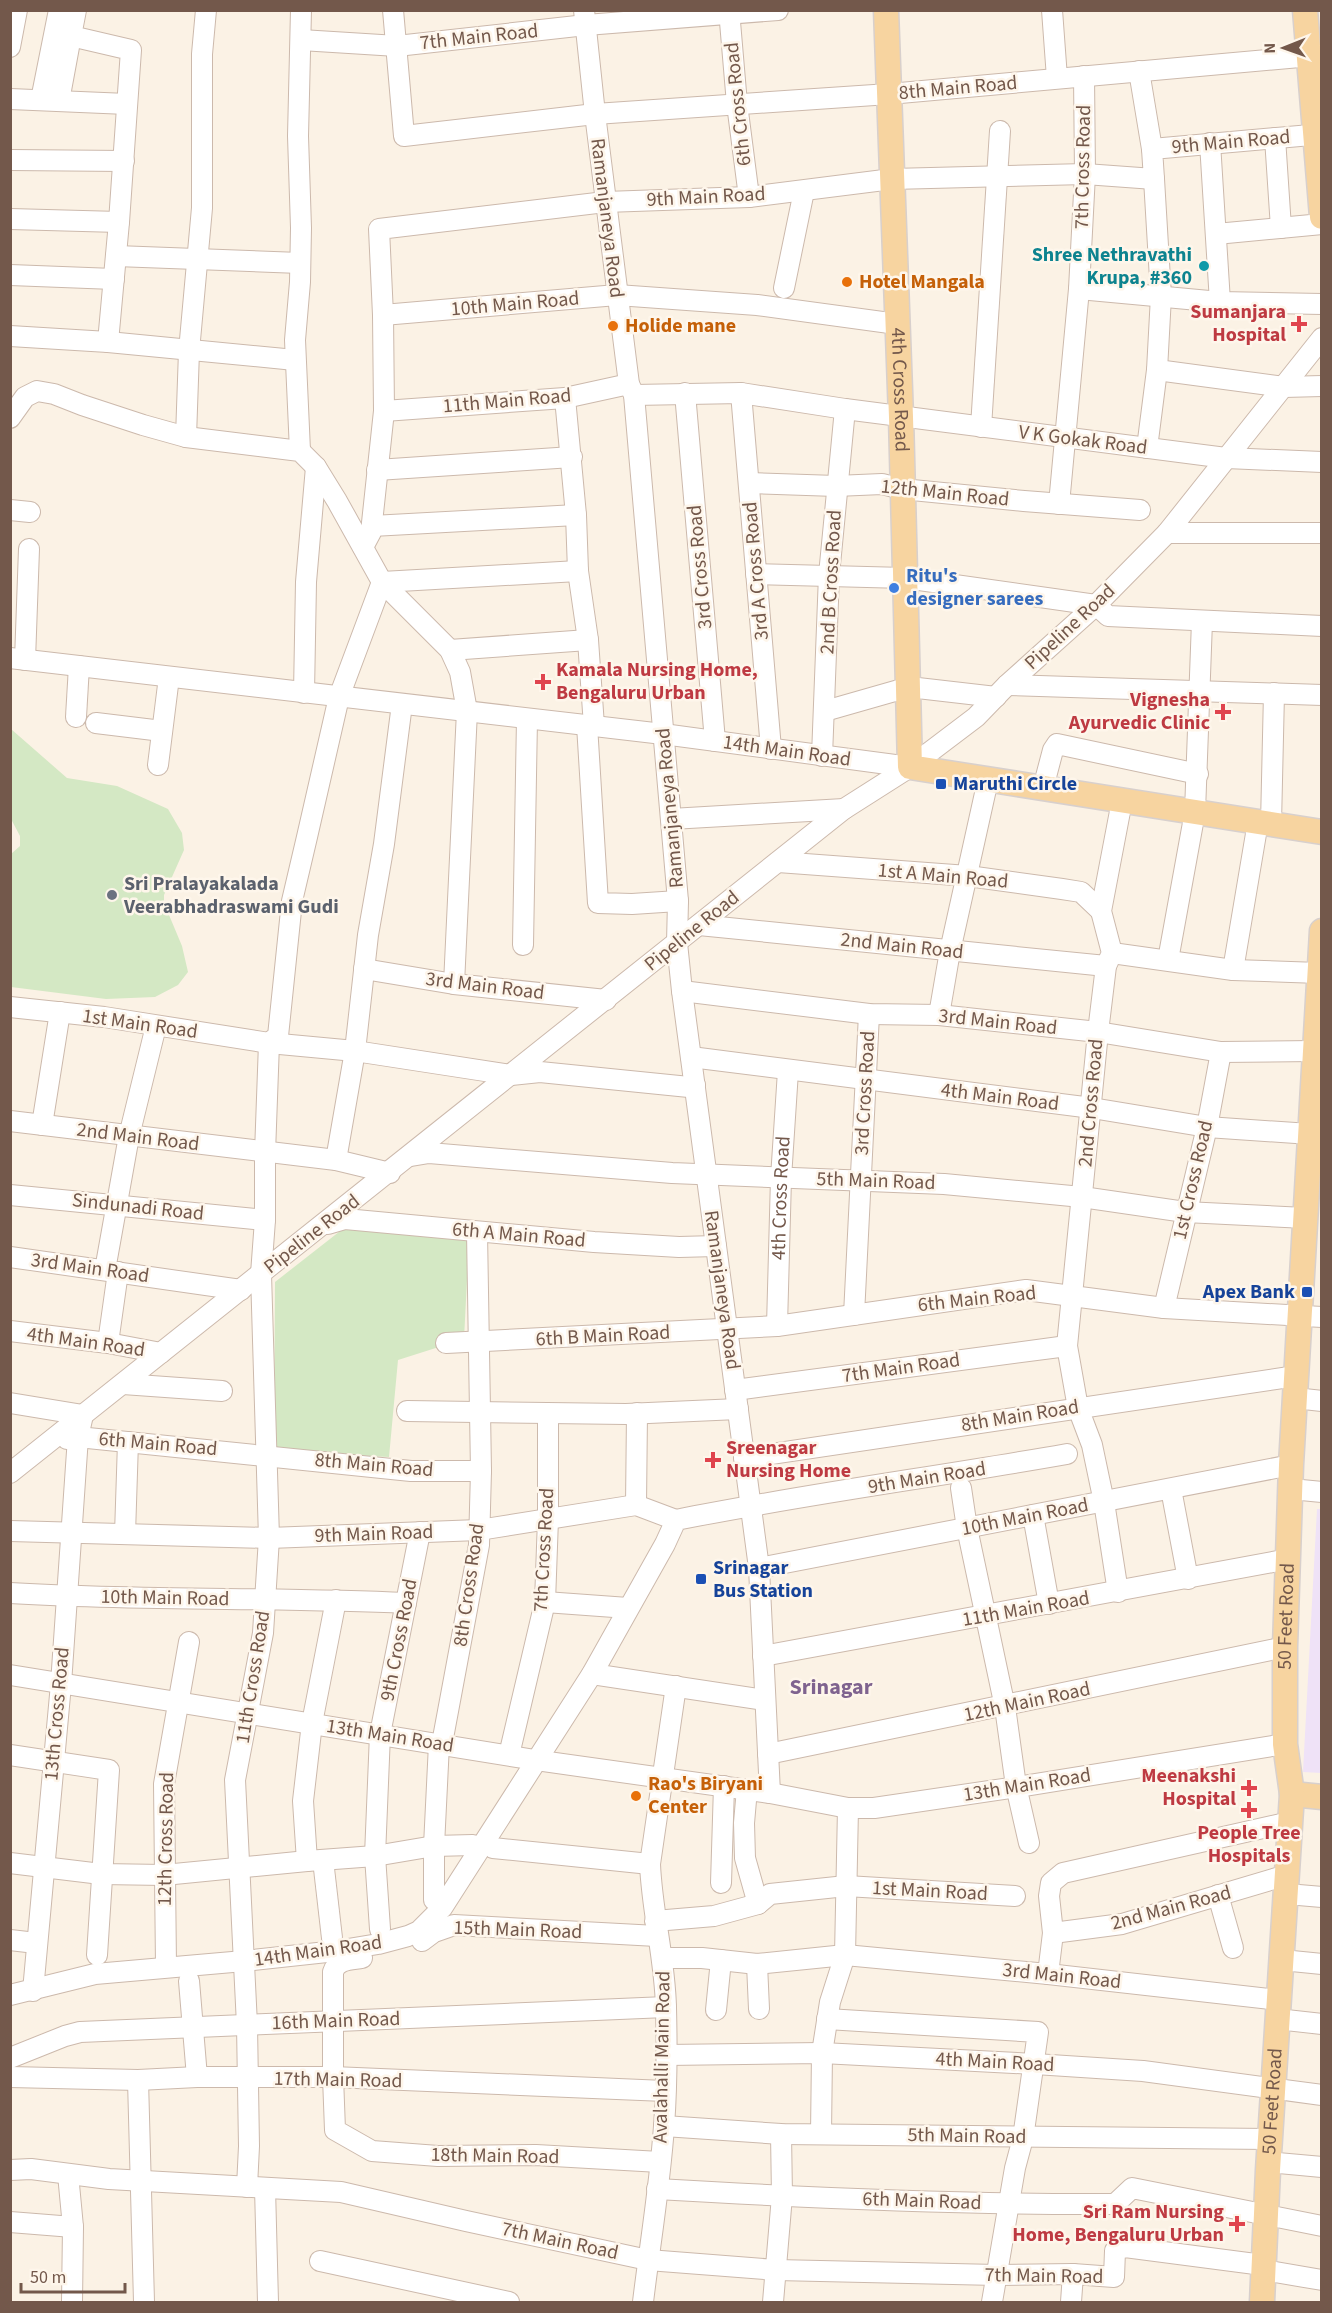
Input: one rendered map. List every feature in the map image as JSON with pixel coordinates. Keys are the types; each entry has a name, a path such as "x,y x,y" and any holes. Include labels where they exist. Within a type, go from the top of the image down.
{"main road":[{"name":"4th Cross Road","path":"886,10 901,417 910,767"},
{"path":"1305,10 1315,55 1322,217"},
{"path":"910,767 1322,832"},
{"name":"50 Feet Road","path":"1262,2302 1269,2150 1292,1794 1285,1744 1285,1647 1291,1465 1295,1387 1310,1316 1310,1233 1315,1169 1310,1134 1317,1096 1314,1051 1319,1024 1322,931"},
{"path":"1292,1794 1322,1797"}],"street":[{"path":"11,39 17,10"},
{"path":"50,100 59,10"},
{"path":"50,100 71,36 76,10"},
{"path":"186,437 189,351 202,208 202,54 206,10"},
{"path":"300,451 295,360 300,263 298,136 301,10"},
{"path":"393,10 397,46"},
{"name":"7th Main Road","path":"301,40 397,46 585,18 778,10"},
{"path":"1052,10 1057,78"},
{"name":"6th Cross Road","path":"729,12 736,104 749,197"},
{"name":"Ramanjaneya Road","path":"585,18 617,295 632,390 678,902 677,943 682,991 759,1568 764,1656"},
{"path":"71,36 130,50 124,161 108,342"},
{"name":"8th Main Road","path":"397,46 404,136 595,114 890,94 1315,55"},
{"path":"1139,71 1152,149"},
{"name":"7th Cross Road","path":"1059,504 1079,289 1085,174 1084,76"},
{"path":"10,99 127,104"},
{"path":"981,427 1000,132"},
{"name":"9th Main Road","path":"363,547 372,526 384,411 379,229 606,202 749,197 892,179 997,174 1085,174 1154,179 1152,149 1318,134"},
{"path":"1275,138 1281,228"},
{"path":"1209,143 1220,302"},
{"path":"10,160 124,161"},
{"path":"1147,448 1157,370 1161,296 1154,179"},
{"path":"784,288 804,191"},
{"path":"10,219 119,222"},
{"path":"1216,234 1322,224"},
{"path":"116,256 300,263"},
{"path":"10,275 114,279"},
{"path":"1079,289 1220,302 1322,304"},
{"name":"10th Main Road","path":"383,315 617,295 757,305 897,324"},
{"path":"10,336 108,342 295,360"},
{"name":"Pipeline Road","path":"10,1473 324,1226 844,809 910,767 976,717 1001,691 1096,605 1167,533 1322,338"},
{"path":"1157,370 1284,387 1322,386"},
{"name":"11th Main Road","path":"384,411 565,398 632,390 741,393 845,409"},
{"path":"10,418 18,396 37,391 54,394 122,419 186,437 300,451 316,467 381,582 450,650 460,672 467,711 454,984"},
{"name":"3rd Cross Road","path":"685,393 715,741"},
{"name":"3rd A Cross Road","path":"741,393 771,749"},
{"path":"565,398 572,457 578,571 588,640 598,903 678,902"},
{"name":"V K Gokak Road","path":"845,409 1226,458 1322,462"},
{"name":"2nd B Cross Road","path":"822,756 829,575 845,409"},
{"path":"377,470 572,457"},
{"path":"304,693 306,582 316,467"},
{"name":"12th Main Road","path":"749,483 836,486 882,484 902,489 1140,510"},
{"path":"10,510 30,512"},
{"path":"372,526 576,515"},
{"path":"1167,533 1322,533"},
{"path":"18,659 29,549"},
{"path":"381,582 578,571"},
{"path":"756,574 906,578 1096,605 1108,616 1322,626"},
{"path":"269,1043 278,1035 292,901 339,696 381,582"},
{"path":"1168,960 1195,812 1202,621"},
{"path":"450,650 588,640"},
{"name":"14th Main Road","path":"18,659 663,734 910,767"},
{"path":"76,717 79,666"},
{"path":"158,765 169,677"},
{"path":"825,711 909,687 1001,691 1200,691 1322,695"},
{"path":"1233,970 1264,823 1274,693"},
{"path":"336,1160 354,1051 368,935 384,844 402,704"},
{"path":"523,945 527,718"},
{"path":"96,723 162,731"},
{"path":"1043,788 1053,750 1057,744 1197,774"},
{"path":"939,1015 950,951 988,780"},
{"name":"2nd Cross Road","path":"1078,1408 1067,1346 1098,1032 1109,960 1101,911 1122,801"},
{"path":"671,819 844,809"},
{"name":"1st A Main Road","path":"778,862 968,876 1081,892 1101,911"},
{"name":"2nd Main Road","path":"699,926 950,951 1109,960 1168,960 1233,970 1319,973"},
{"name":"3rd Main Road","path":"364,969 454,984 606,1000"},
{"name":"3rd Main Road","path":"682,991 869,1014 939,1015 1098,1032 1221,1052 1314,1051"},
{"name":"1st Main Road","path":"10,1007 60,1012 269,1043"},
{"path":"42,1125 60,1012"},
{"name":"3rd Cross Road","path":"854,1315 869,1014"},
{"path":"108,1342 117,1205 129,1136 156,1026"},
{"path":"269,1043 354,1051 511,1076 540,1072 689,1087 694,1085"},
{"name":"11th Cross Road","path":"268,2302 256,2187 249,2146 248,2025 235,1780 263,1633 269,1538 261,1274 265,1220 269,1043"},
{"name":"1st Cross Road","path":"1164,1308 1207,1127 1221,1052"},
{"name":"4th Main Road","path":"691,1057 1092,1108 1207,1127 1310,1134"},
{"name":"4th Cross Road","path":"777,1326 781,1178 788,1071"},
{"name":"2nd Main Road","path":"10,1121 265,1153"},
{"path":"265,1153 336,1160 390,1173"},
{"name":"5th Main Road","path":"410,1156 429,1153 642,1171 944,1184 1082,1197 1310,1233"},
{"name":"Sindunadi Road","path":"10,1195 265,1220"},
{"name":"6th A Main Road","path":"324,1226 345,1219 594,1242 678,1247 716,1246"},
{"name":"8th Cross Road","path":"434,1900 439,1744 443,1738 479,1545 481,1471 477,1232"},
{"name":"3rd Main Road","path":"10,1257 241,1290"},
{"name":"6th Main Road","path":"727,1330 777,1326 1026,1290 1071,1294 1164,1308 1310,1316"},
{"name":"6th B Main Road","path":"446,1343 727,1330"},
{"name":"4th Main Road","path":"10,1331 108,1342 161,1353"},
{"name":"7th Main Road","path":"407,1411 637,1413 1067,1346"},
{"path":"123,1384 222,1391"},
{"path":"1295,1387 1322,1401"},
{"name":"8th Main Road","path":"744,1458 1078,1408 1295,1387"},
{"path":"10,1403 83,1415"},
{"path":"1078,1408 1092,1445 1104,1502 1118,1592"},
{"path":"637,1413 636,1505 676,1520"},
{"name":"7th Cross Road","path":"509,1755 545,1602 548,1414"},
{"name":"13th Cross Road","path":"33,1991 52,1762 61,1684 78,1437 83,1415"},
{"name":"6th Main Road","path":"50,1442 78,1437 267,1455"},
{"path":"125,1534 128,1442"},
{"name":"9th Main Road","path":"676,1520 751,1505 957,1474 1067,1454"},
{"name":"8th Main Road","path":"267,1455 411,1471 481,1471"},
{"name":"10th Main Road","path":"759,1568 1291,1465"},
{"path":"961,1488 967,1528 1005,1707 1016,1786 1029,1843"},
{"path":"1171,1489 1188,1579"},
{"path":"1291,1489 1322,1492"},
{"name":"9th Main Road","path":"10,1531 269,1538 479,1530 636,1505"},
{"path":"1033,1515 1049,1604"},
{"name":"14th Main Road","path":"10,1995 33,1991 87,1975 346,1949 408,1936 419,1930 442,1908 592,1674 665,1544 676,1520"},
{"name":"9th Cross Road","path":"380,1929 375,1856 380,1734 420,1532"},
{"name":"11th Main Road","path":"764,1656 1288,1559"},
{"name":"10th Main Road","path":"10,1593 67,1597 336,1600 406,1604"},
{"path":"332,1938 303,1802 312,1723 336,1600"},
{"path":"545,1602 628,1608"},
{"name":"12th Cross Road","path":"166,1966 164,1784 189,1642"},
{"name":"12th Main Road","path":"768,1755 1285,1647"},
{"path":"764,1656 770,1793"},
{"path":"592,1674 765,1700"},
{"name":"13th Main Road","path":"10,1675 535,1760 747,1789 848,1808 899,1805 1285,1744"},
{"name":"Avalahalli Main Road","path":"644,2302 664,2126 666,2055 664,1958 656,1928 650,1864 676,1686"},
{"path":"10,1755 109,1770 97,1955"},
{"path":"721,1883 724,1786"},
{"path":"747,1789 744,1823 745,1858 758,1904"},
{"path":"821,2134 822,2053 830,2002 845,1955 848,1808"},
{"path":"1048,1974 1051,1882 1063,1873 1290,1822"},
{"path":"10,1863 101,1875 165,1875 375,1856 434,1846 473,1845"},
{"path":"493,1848 650,1864"},
{"path":"1287,1885 1322,1897"},
{"name":"2nd Main Road","path":"1051,1925 1122,1924 1218,1895 1287,1885"},
{"name":"1st Main Road","path":"656,1928 758,1904 770,1894 846,1886 1015,1896"},
{"path":"1218,1895 1233,1948"},
{"name":"15th Main Road","path":"333,2021 335,1966 341,1962 405,1950 434,1932 454,1924 656,1928"},
{"path":"10,1940 36,1943"},
{"name":"3rd Main Road","path":"664,1958 757,1964 845,1955 1048,1974 1278,2009 1322,2024"},
{"path":"716,2010 721,1960"},
{"path":"1281,1960 1322,1964"},
{"path":"757,1964 759,2009"},
{"path":"189,1981 197,2077"},
{"name":"16th Main Road","path":"10,2058 81,2032 666,2007"},
{"path":"827,2019 1038,2032 1023,2138 992,2302"},
{"path":"333,2021 333,2077"},
{"name":"4th Main Road","path":"666,2055 822,2053 1035,2064 1143,2071 1322,2095"},
{"name":"17th Main Road","path":"10,2077 138,2080 197,2077 247,2079 333,2077 665,2091"},
{"name":"18th Main Road","path":"333,2077 335,2130 372,2151 438,2156 536,2155 660,2162"},
{"path":"138,2080 144,2302"},
{"name":"5th Main Road","path":"664,2126 782,2134 1023,2138 1269,2150 1322,2167"},
{"path":"772,2302 782,2196 782,2134"},
{"name":"7th Main Road","path":"10,2170 31,2169 140,2181 341,2192 648,2260 776,2270 997,2275 1072,2274 1114,2277 1115,2251 1125,2247 1263,2268"},
{"path":"68,2174 73,2227 72,2302"},
{"name":"6th Main Road","path":"657,2189 1009,2204 1115,2204 1132,2188 1322,2226"},
{"path":"10,2222 73,2227"},
{"path":"320,2261 509,2302"},
{"path":"1263,2268 1322,2280"},
{"path":"1071,2302 1072,2274"}],"shaded area":[{"path":"1317,1509 1322,1509 1321,1773 1303,1772"}],"green space":[{"name":"Sri Pralayakalada Veerabhadraswami Gudi","path":"11,729 67,778 117,786 168,809 182,833 184,850 164,895 164,903 182,946 188,972 178,985 155,997 106,999 11,987 11,854 20,846 20,836 11,819"},
{"path":"344,1228 469,1241 464,1339 398,1360 389,1457 274,1451 275,1282"}],"place":[{"name":"Shree Nethravathi Krupa, #360","path":"1204,266"},
{"name":"Hotel Mangala","path":"847,282"},
{"name":"Sumanjara Hospital","path":"1299,324"},
{"name":"Holide mane","path":"613,326"},
{"name":"Ritu's designer sarees","path":"894,588"},
{"name":"Kamala Nursing Home, Bengaluru Urban","path":"543,682"},
{"name":"Vignesha Ayurvedic Clinic","path":"1223,712"},
{"name":"Maruthi Circle","path":"941,784"},
{"name":"Sri Pralayakalada Veerabhadraswami Gudi","path":"112,895"},
{"name":"Apex Bank","path":"1307,1292"},
{"name":"Sreenagar Nursing Home","path":"713,1460"},
{"name":"Srinagar Bus Station","path":"701,1579"},
{"name":"Meenakshi Hospital","path":"1249,1788"},
{"name":"Rao's Biryani Center","path":"636,1796"},
{"name":"People Tree Hospitals","path":"1249,1810"},
{"name":"Sri Ram Nursing Home, Bengaluru Urban","path":"1237,2224"}],"district":[{"name":"Srinagar","path":"831,1687"}]}
